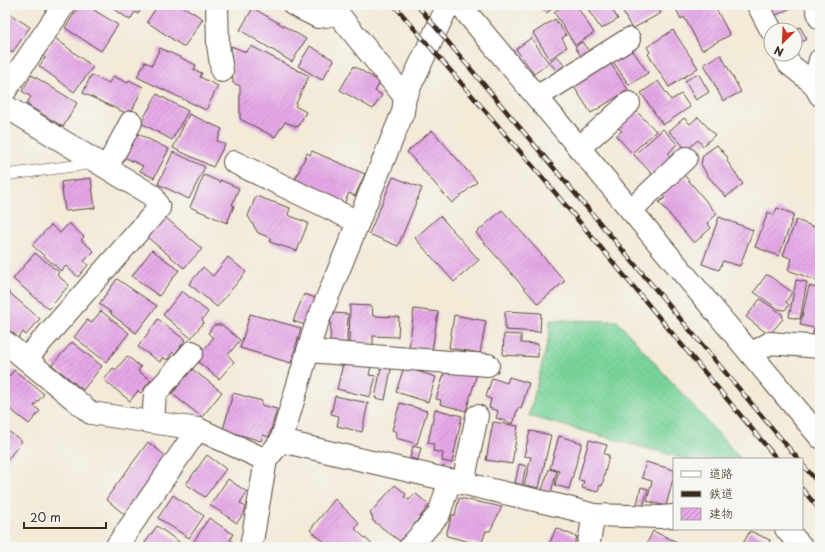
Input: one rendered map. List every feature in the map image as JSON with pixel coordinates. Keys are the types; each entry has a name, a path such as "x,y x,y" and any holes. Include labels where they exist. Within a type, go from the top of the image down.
{"street":[{"path":"5,91 64,5"},
{"path":"217,5 218,45 222,71"},
{"path":"294,5 318,17 334,9 405,97"},
{"path":"251,547 266,460 281,441 315,328 403,112 405,97 448,5"},
{"path":"460,5 820,437"},
{"path":"758,5 767,22"},
{"path":"816,5 820,18"},
{"path":"537,97 629,39"},
{"path":"817,90 820,60"},
{"path":"788,62 817,90"},
{"path":"579,148 629,103"},
{"path":"5,106 153,196 159,208 26,359"},
{"path":"103,165 131,122"},
{"path":"631,210 686,158"},
{"path":"234,162 358,222"},
{"path":"5,342 91,414 198,429 266,460"},
{"path":"751,354 770,343 820,347"},
{"path":"308,351 488,365"},
{"path":"153,422 155,394 192,352"},
{"path":"410,547 439,514 456,481 477,416"},
{"path":"116,547 198,429"},
{"path":"281,441 456,481 594,515 673,516"},
{"path":"588,547 594,515"},
{"path":"787,530 802,547"}],"lane":[{"path":"5,175 103,165"}],"green space":[{"path":"550,320 617,321 740,458 681,458 529,416 549,336"}],"building":[{"path":"80,5 86,5 118,25 101,51 65,28"},
{"path":"109,5 144,5 138,14 135,12 130,20"},
{"path":"158,5 181,5 203,19 184,47 147,22"},
{"path":"540,5 557,5 546,13"},
{"path":"564,5 576,5 594,33 575,45 554,12"},
{"path":"585,5 609,5 618,19 601,29"},
{"path":"619,5 656,5 661,13 632,29"},
{"path":"674,5 714,5 730,35 702,50 684,17 681,19"},
{"path":"767,5 792,5 793,7 772,17"},
{"path":"253,8 306,39 292,62 240,30"},
{"path":"5,11 30,27 12,53 5,48"},
{"path":"555,19 566,35 562,38 567,47 550,59 533,33"},
{"path":"673,30 698,68 669,87 648,54 650,52 647,47"},
{"path":"803,32 807,39 803,41"},
{"path":"55,38 93,67 74,92 39,66 45,58 43,56"},
{"path":"531,38 549,63 534,74 516,49"},
{"path":"582,42 589,51 581,56 575,47"},
{"path":"231,46 246,52 251,46 309,76 295,106 306,112 298,127 285,122 275,137 240,119 240,86 233,83"},
{"path":"310,46 334,60 322,80 298,66"},
{"path":"160,48 196,65 194,70 202,73 200,77 218,86 206,110 137,77 145,62 152,65"},
{"path":"631,48 648,73 629,85 612,60"},
{"path":"721,55 741,92 723,101 704,64"},
{"path":"557,56 565,65 557,71 549,62"},
{"path":"609,61 628,90 591,113 572,84"},
{"path":"354,66 380,82 375,91 382,95 373,109 340,90"},
{"path":"698,73 709,92 696,100 685,81"},
{"path":"32,75 77,103 63,127 26,104 31,97 22,91"},
{"path":"91,75 109,83 113,76 128,83 129,80 143,87 130,115 83,93"},
{"path":"658,81 671,100 681,94 690,107 663,125 641,93"},
{"path":"157,94 188,111 172,140 141,123"},
{"path":"636,111 656,131 632,153 616,136 622,131 618,128"},
{"path":"189,114 222,129 217,141 225,144 213,167 173,148"},
{"path":"698,117 715,135 703,146 698,140 687,150 669,131 684,118 690,124"},
{"path":"663,129 677,144 668,154 672,158 653,175 634,155"},
{"path":"432,130 477,182 452,203 407,152"},
{"path":"136,133 169,149 154,178 140,171 143,166 124,157"},
{"path":"717,145 728,158 727,161 743,184 726,197 707,175 701,164 703,155"},
{"path":"312,151 365,174 355,196 349,193 344,204 294,182 307,153 310,155"},
{"path":"173,152 205,167 189,199 158,184"},
{"path":"204,175 239,188 227,223 190,207"},
{"path":"684,175 717,214 707,223 711,228 694,243 659,202 665,198 661,194"},
{"path":"393,177 422,188 398,246 369,234"},
{"path":"91,178 95,208 65,211 61,182"},
{"path":"256,196 290,208 288,215 308,223 297,251 270,242 271,238 258,233 248,216"},
{"path":"777,208 794,214 779,256 755,247 768,212 774,215"},
{"path":"502,210 565,281 538,304 476,233"},
{"path":"440,216 479,260 454,282 415,238"},
{"path":"165,217 202,249 184,268 147,237"},
{"path":"719,217 753,230 740,266 723,261 719,270 702,264"},
{"path":"796,220 817,228 820,225 820,282 788,270 792,259 783,255"},
{"path":"69,223 84,237 81,240 94,251 84,261 88,265 78,277 66,266 61,271 32,245 51,225 60,233"},
{"path":"152,250 179,270 159,296 132,276"},
{"path":"35,253 59,272 57,275 69,285 49,309 13,279"},
{"path":"228,257 246,272 217,307 189,284 203,267 213,276"},
{"path":"766,275 792,292 786,302 789,305 785,310 778,309 754,292"},
{"path":"117,279 157,306 136,333 99,304"},
{"path":"796,280 807,282 800,319 789,317"},
{"path":"809,286 820,289 820,336 813,335 814,328 800,325"},
{"path":"5,289 40,319 26,335 23,332 18,338 5,326"},
{"path":"182,291 208,312 202,320 204,322 191,338 163,315"},
{"path":"304,294 316,298 305,325 293,321"},
{"path":"760,299 782,314 783,319 769,335 746,317"},
{"path":"350,305 372,306 373,316 399,317 398,337 373,336 373,347 349,345"},
{"path":"414,309 438,312 432,351 409,348"},
{"path":"101,311 129,333 106,362 74,337 87,320 91,323"},
{"path":"505,311 541,313 540,332 505,330"},
{"path":"331,313 348,314 347,344 330,344"},
{"path":"250,314 301,328 291,363 240,348"},
{"path":"454,315 486,321 480,353 449,348"},
{"path":"158,319 185,340 175,354 173,352 167,360 163,357 160,362 138,347"},
{"path":"214,325 222,325 240,340 228,355 234,362 219,379 196,360 213,338 208,333"},
{"path":"504,334 521,335 521,343 538,344 538,357 503,355"},
{"path":"72,342 102,366 83,390 52,365"},
{"path":"127,356 141,367 138,371 151,380 141,393 138,391 130,401 104,380 113,368 116,370"},
{"path":"344,360 371,367 369,375 376,376 370,397 337,389"},
{"path":"382,362 392,364 385,400 375,398"},
{"path":"404,367 436,377 428,402 396,392"},
{"path":"458,368 477,374 466,411 440,404 441,400 436,399 445,371 456,374"},
{"path":"192,369 222,392 202,417 172,394"},
{"path":"14,370 44,394 34,406 40,411 29,424 5,405 5,381"},
{"path":"509,377 529,383 521,409 518,408 513,424 496,418 498,411 489,408 491,399 486,397 492,378 507,383"},
{"path":"233,393 262,401 261,405 277,409 269,437 263,435 261,441 223,430"},
{"path":"335,396 368,403 362,432 337,426 339,416 331,414"},
{"path":"400,403 427,411 417,444 396,438 397,432 392,430"},
{"path":"435,409 462,416 452,463 442,461 443,453 433,451 434,444 428,443"},
{"path":"493,422 518,426 512,464 486,460"},
{"path":"5,429 22,441 5,463"},
{"path":"530,431 551,435 539,488 524,485 531,457 524,456"},
{"path":"559,436 582,443 569,489 555,485 559,471 550,468"},
{"path":"589,440 607,445 604,454 609,455 602,486 600,485 598,492 582,488 584,481 578,480"},
{"path":"148,442 167,457 125,515 106,499"},
{"path":"413,446 421,448 418,460 410,458"},
{"path":"207,455 226,469 205,497 186,484"},
{"path":"646,462 673,470 673,479 666,506 647,501 652,481 642,478"},
{"path":"519,464 526,466 522,485 515,483"},
{"path":"549,469 557,471 551,492 542,490"},
{"path":"228,479 247,492 240,503 247,508 237,523 210,505"},
{"path":"395,485 406,494 404,497 409,500 415,493 429,505 401,542 372,520 373,518 370,513"},
{"path":"641,487 648,489 643,506 637,504"},
{"path":"173,495 204,516 189,538 158,518"},
{"path":"459,498 502,507 490,531 486,531 481,545 446,535 452,515 455,515"},
{"path":"335,499 359,523 355,529 375,547 330,547 310,530"},
{"path":"209,518 233,534 230,540 239,546 202,547 194,541"},
{"path":"157,526 186,547 142,547"},
{"path":"556,528 577,537 573,547 548,547"},
{"path":"653,531 679,543 677,547 645,547"},
{"path":"750,531 770,540 768,547 741,547"}],"railway":[{"path":"394,5 542,177 776,458"},
{"path":"417,5 797,458"},
{"path":"803,465 820,485"},
{"path":"803,490 820,510"}]}
